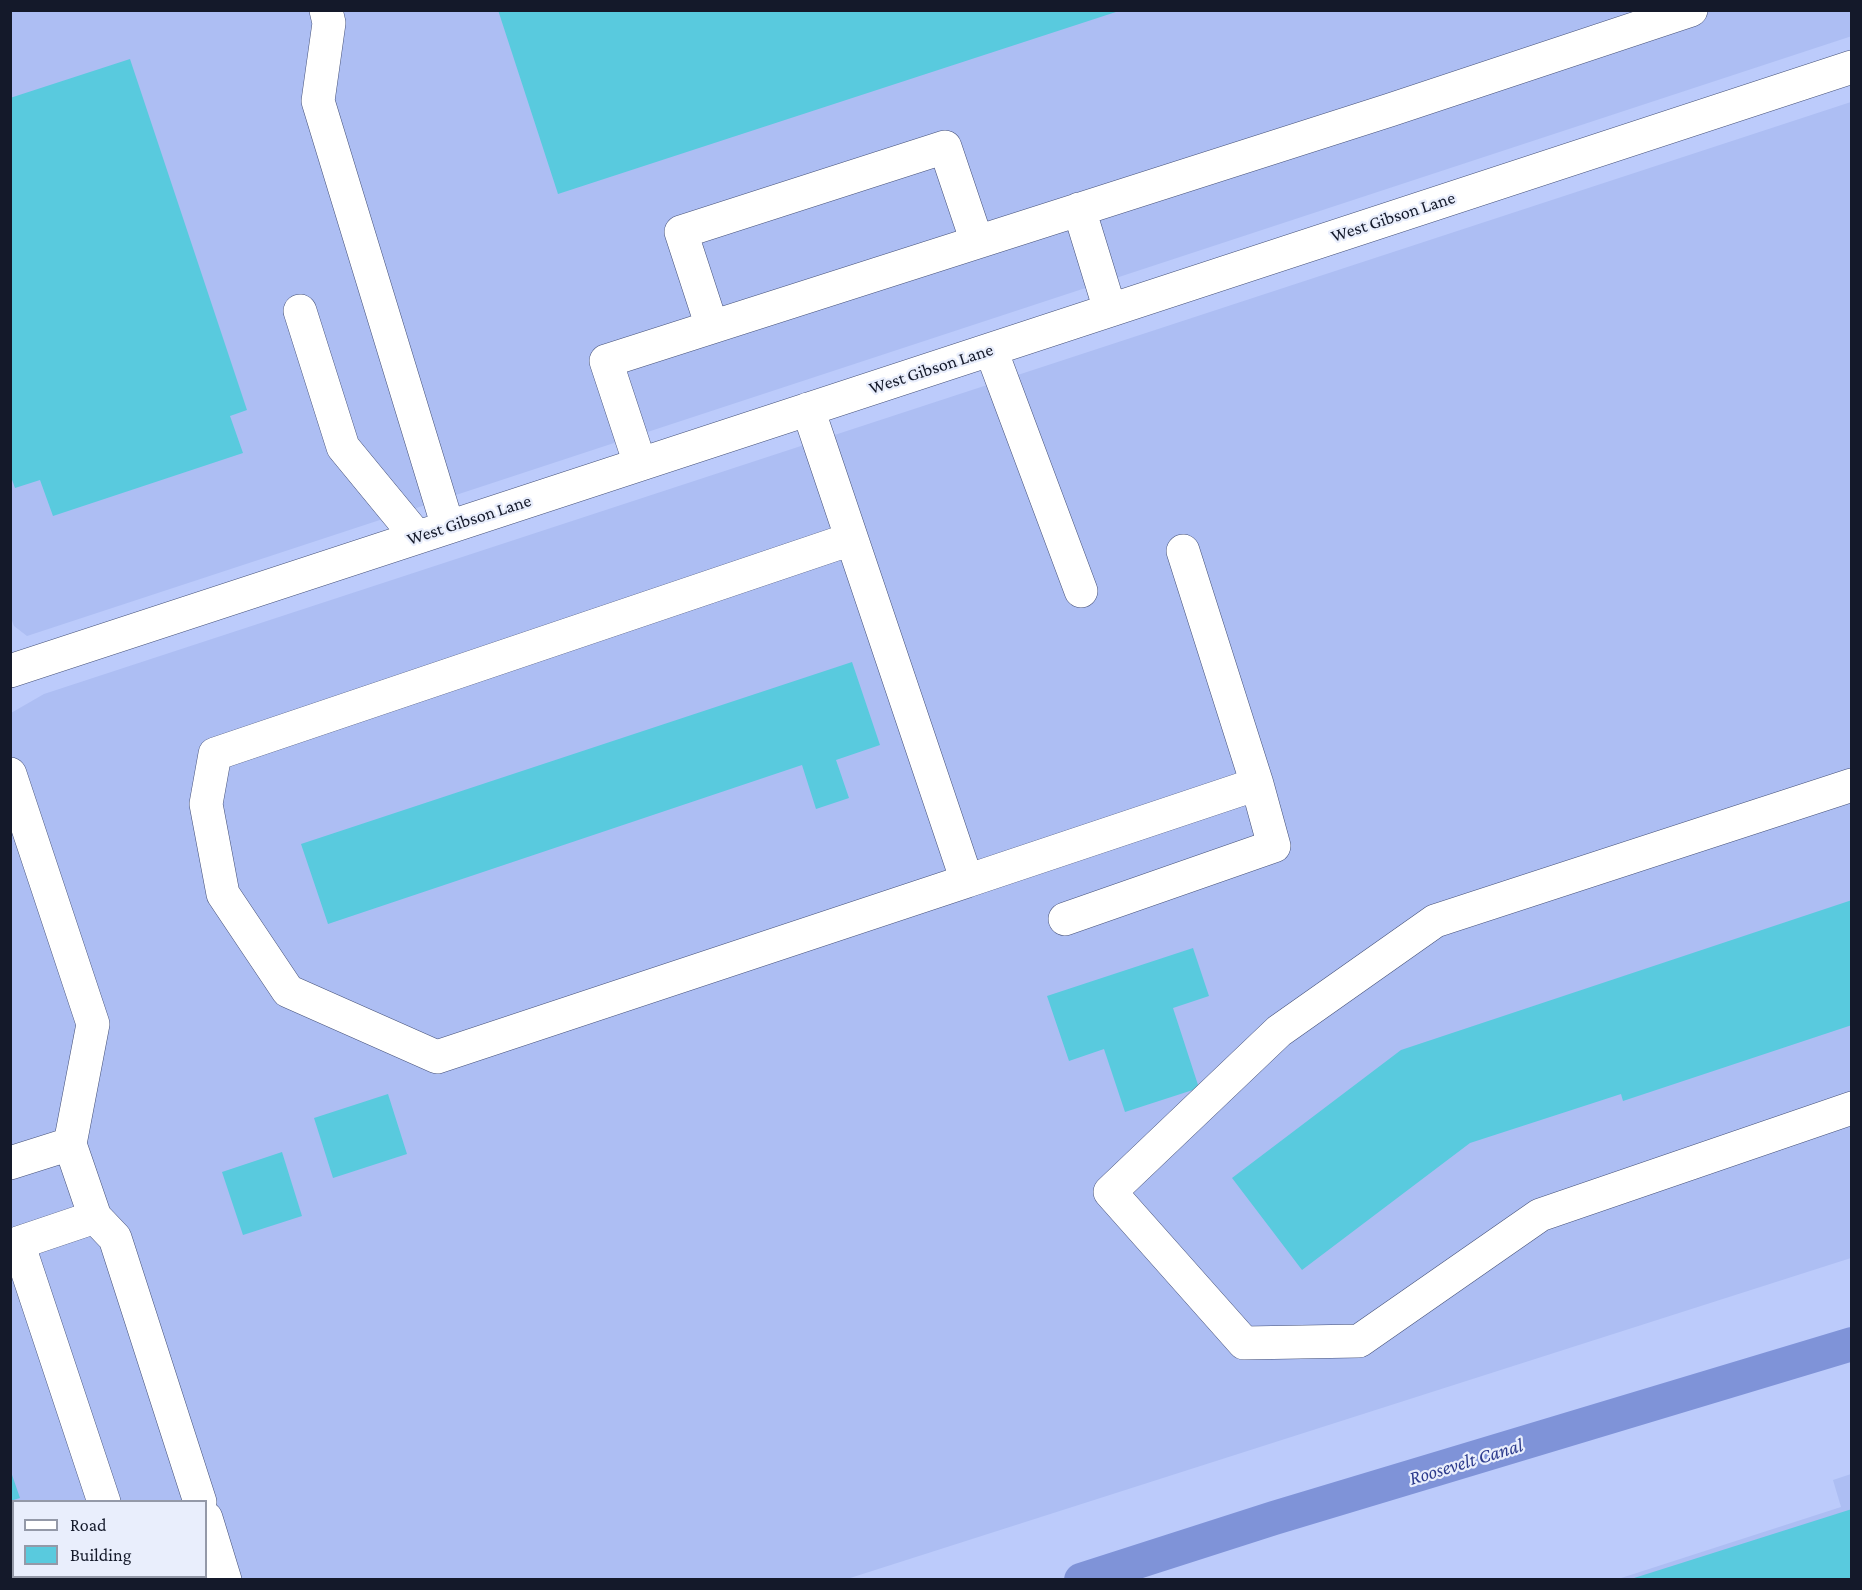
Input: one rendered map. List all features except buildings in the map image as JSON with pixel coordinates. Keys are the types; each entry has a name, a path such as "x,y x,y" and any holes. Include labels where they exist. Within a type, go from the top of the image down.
{"street":[{"path":"326,10 329,23 318,101 448,527"},
{"path":"640,464 606,361 1691,10"},
{"name":"West Gibson Lane","path":"10,671 1851,67"},
{"path":"712,327 681,232 923,154 945,147 977,242"},
{"path":"1079,209 1110,310"},
{"path":"300,312 344,447 417,537"},
{"path":"991,350 1081,591"},
{"path":"808,409 967,881"},
{"path":"851,538 214,754 206,804 223,894 288,991 437,1057 1257,784"},
{"path":"1065,919 1274,846 1257,784 1183,551"},
{"path":"10,774 93,1024 70,1144 95,1217 111,1231 117,1245 199,1500"},
{"path":"1851,785 1435,921 1279,1031 1110,1192 1244,1343 1359,1341 1540,1215 1851,1108"},
{"path":"10,1163 70,1144"},
{"path":"95,1217 18,1243 103,1500"},
{"path":"207,1521 225,1580"}],"shaded area":[{"path":"1851,10 1852,36 27,636 14,626 10,615 10,11"},
{"path":"1851,102 1851,1258 847,1579 11,1580 11,713 44,694"},
{"path":"1851,1474 1851,1579 1615,1580 1841,1507 1833,1480"}],"waterway":[{"name":"Roosevelt Canal","path":"1081,1580 1274,1518 1852,1344"}]}
